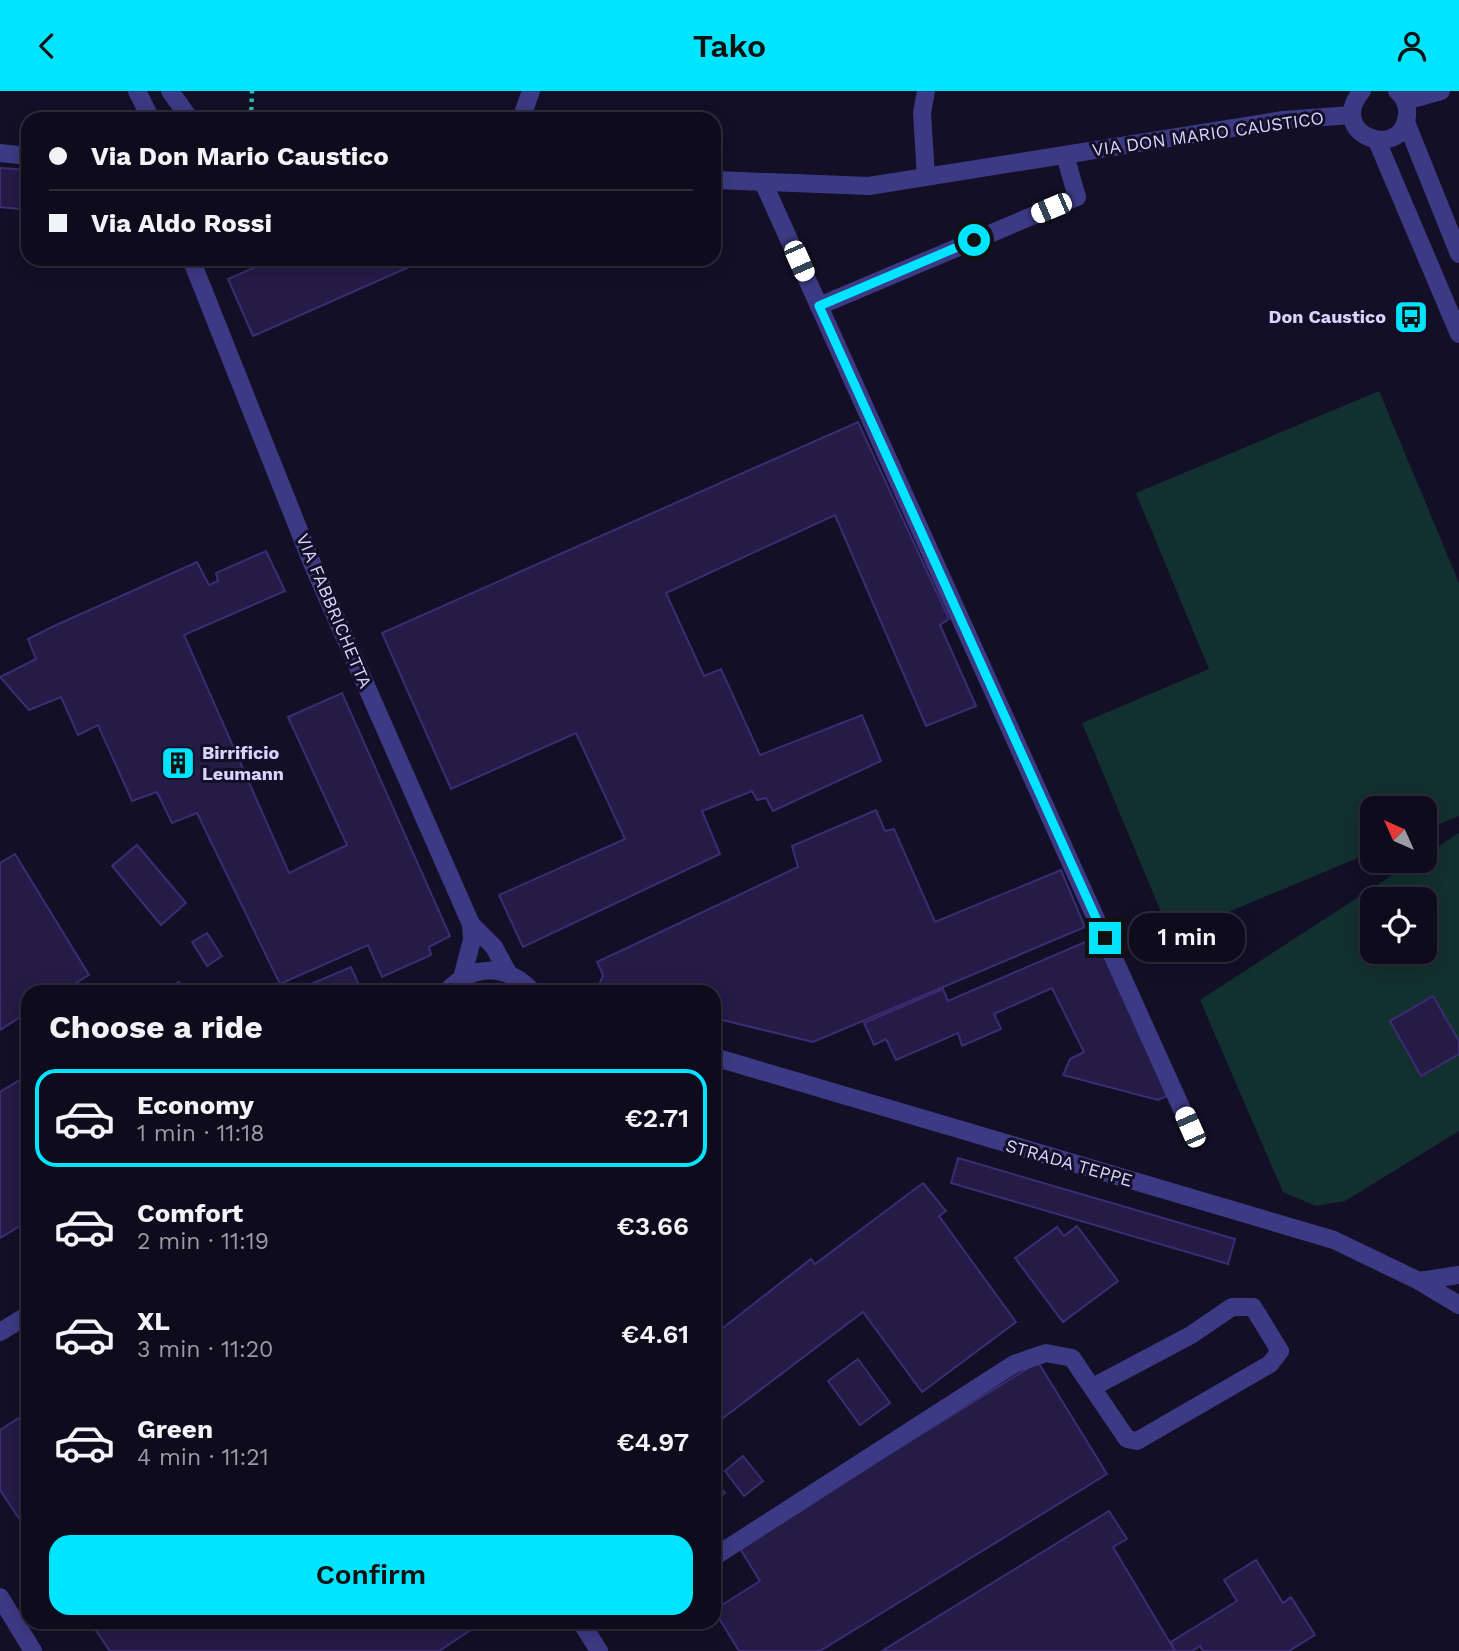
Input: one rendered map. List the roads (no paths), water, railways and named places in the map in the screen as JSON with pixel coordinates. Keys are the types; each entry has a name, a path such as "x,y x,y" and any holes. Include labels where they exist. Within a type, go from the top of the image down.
{"street":[{"path":"137,91 147,112"},
{"path":"170,91 185,112"},
{"path":"524,112 531,91"},
{"path":"926,91 922,113 926,177"},
{"path":"1362,91 1355,99 1352,115 1362,134 1377,141 1395,136 1406,122"},
{"path":"1441,91 1401,96 1406,122 1459,254"},
{"name":"VIA DON MARIO CAUSTICO","path":"721,180 869,186 1288,119 1352,115"},
{"path":"1377,141 1459,334"},
{"path":"0,153 21,155"},
{"name":"VIA DON MARIO CAUSTICO","path":"819,306 1077,197 1065,155"},
{"path":"763,182 1190,1127"},
{"path":"194,266 205,295"},
{"path":"199,266 205,295"},
{"name":"VIA FABBRICHETTA","path":"205,295 312,563 471,924 472,940 463,978"},
{"name":"VIA FABBRICHETTA","path":"471,924 494,947 508,973"},
{"path":"454,985 473,972 491,969 508,973 524,985"},
{"name":"STRADA TEPPE","path":"721,1060 1334,1240 1419,1281 1459,1305"},
{"path":"1419,1281 1459,1275"},
{"path":"721,1552 1014,1364 1046,1353 1072,1358 1093,1387 1104,1409 1127,1439 1137,1441 1270,1364 1280,1351 1252,1307 1232,1307 1191,1335 1093,1387"},
{"path":"0,1332 21,1319"},
{"path":"0,1597 33,1651"},
{"path":"585,1629 599,1651"}],"place":[{"name":"Don Caustico","path":"1411,317"},
{"name":"Birrificio Leumann","path":"178,763"}]}
